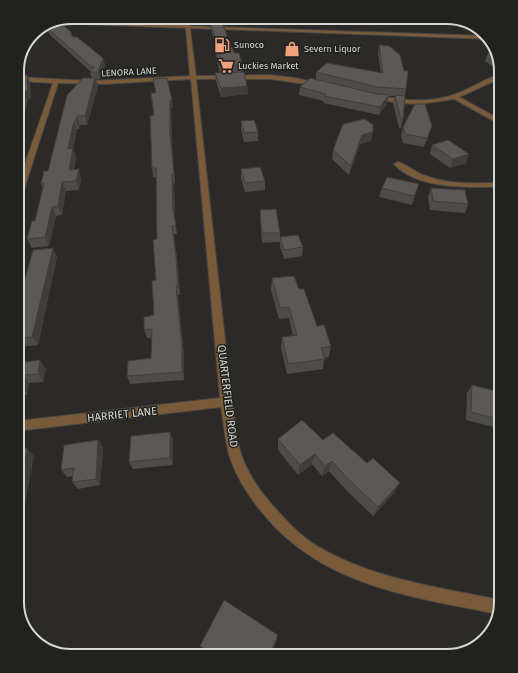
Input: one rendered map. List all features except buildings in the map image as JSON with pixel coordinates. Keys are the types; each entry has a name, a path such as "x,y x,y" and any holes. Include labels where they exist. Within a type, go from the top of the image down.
{"street":[{"name":"QUARTERFIELD ROAD","path":"188,24 226,402 234,450 249,486 271,515 296,540 327,561 372,579 494,606"},
{"path":"226,24 479,37"},
{"name":"LENORA LANE","path":"24,79 99,83 265,76 294,79 326,85"},
{"path":"369,96 391,100 419,102 455,97 494,79"},
{"path":"24,178 56,81"},
{"path":"455,97 494,119"},
{"path":"398,164 415,174 428,179 462,184 494,185"},
{"name":"HARRIET LANE","path":"24,425 226,402"}],"place":[{"name":"Sunoco","path":"222,45"},
{"name":"Severn Liquor","path":"292,49"},
{"name":"Luckies Market","path":"226,66"}]}
